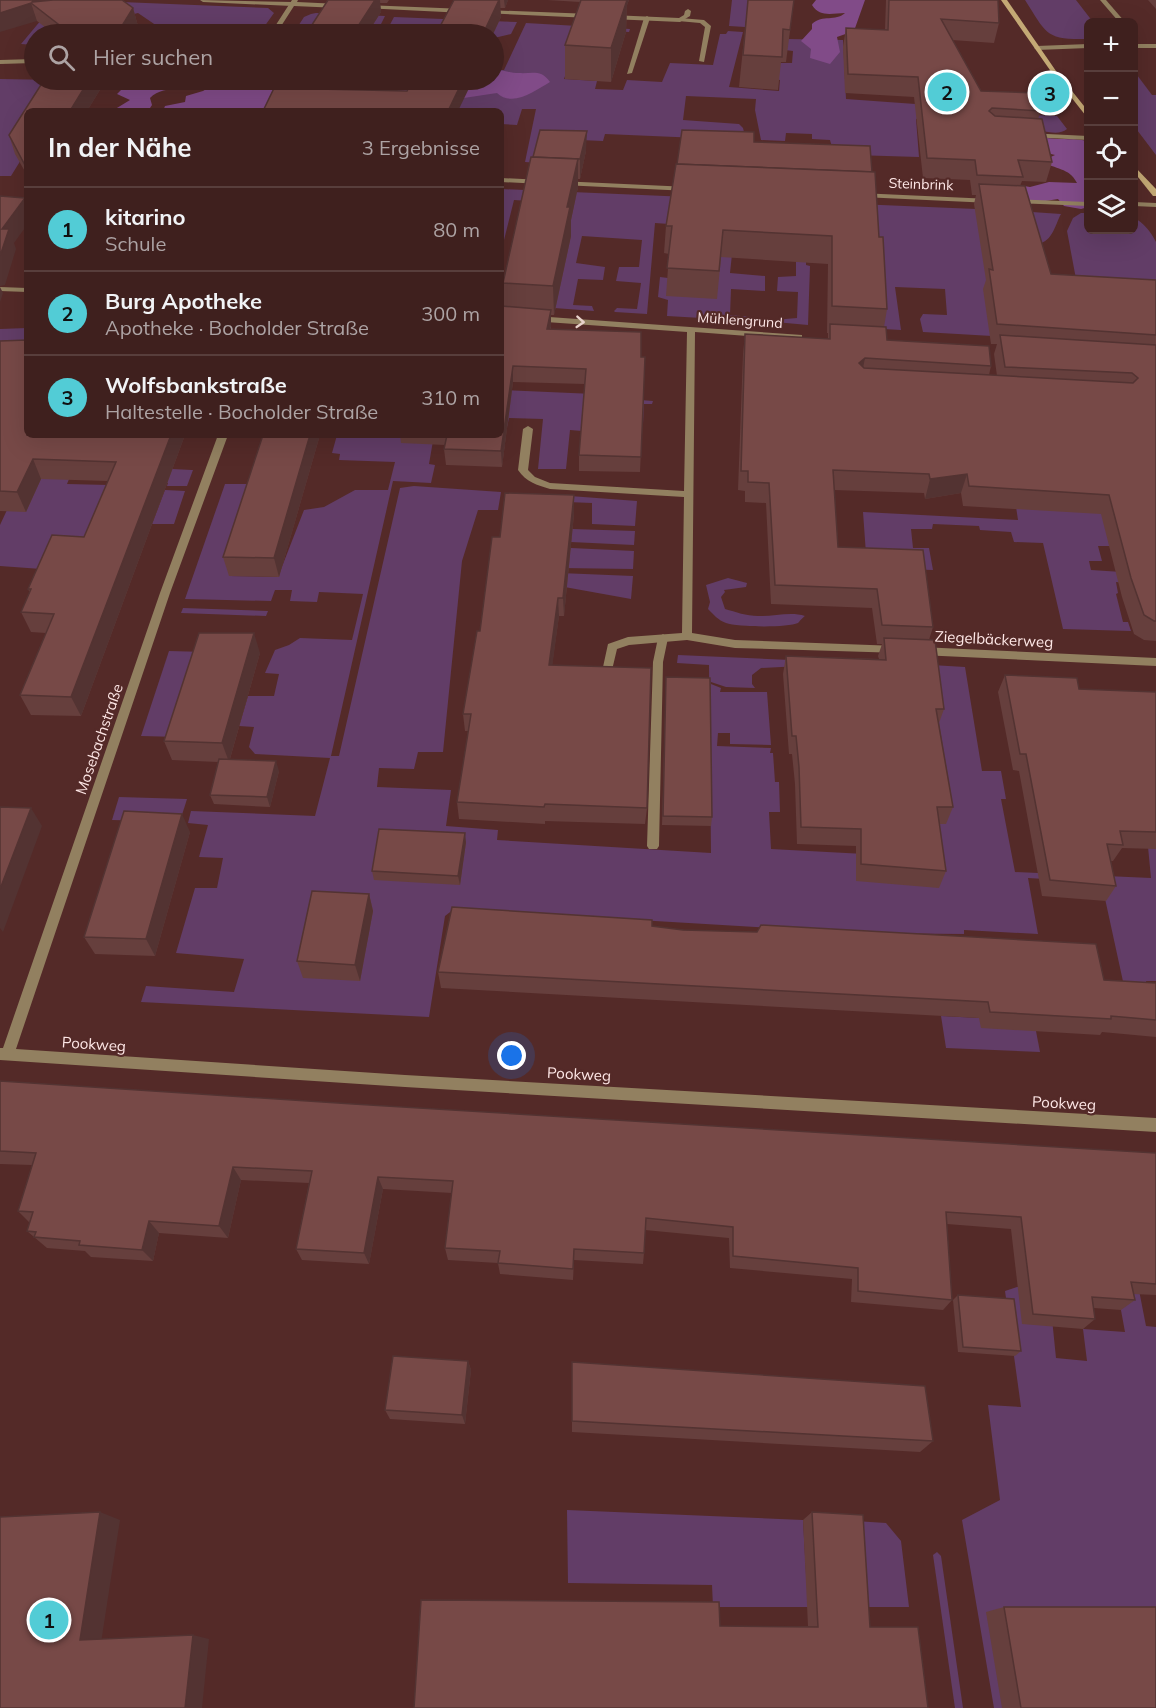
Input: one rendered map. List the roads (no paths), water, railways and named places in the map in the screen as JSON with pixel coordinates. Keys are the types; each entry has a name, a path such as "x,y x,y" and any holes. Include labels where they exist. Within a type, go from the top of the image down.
{"main road":[{"path":"1004,0 1037,48 1084,109"},
{"path":"1138,173 1156,194"}],"street":[{"path":"203,0 470,11"},
{"path":"1103,0 1119,18"},
{"path":"280,24 294,2"},
{"path":"680,20 687,16 688,11"},
{"path":"482,12 702,21 708,26 702,61"},
{"path":"629,73 647,18"},
{"path":"1037,48 1084,46"},
{"path":"1138,46 1156,46"},
{"path":"0,62 24,61"},
{"path":"1020,134 1084,138"},
{"path":"504,180 702,189"},
{"name":"Steinbrink","path":"856,195 997,201"},
{"path":"1009,201 1084,204"},
{"path":"1138,204 1156,205"},
{"path":"0,289 24,290"},
{"name":"Mühlengrund","path":"524,318 811,338"},
{"path":"687,636 691,330"},
{"path":"528,429 523,470 528,477 539,483 688,494"},
{"name":"Mosebachstraße","path":"3,1054 222,438"},
{"name":"Ziegelbäckerweg","path":"608,667 612,647 628,641 687,636 735,644 1156,662"},
{"path":"653,846 657,662 663,638"},
{"name":"Pookweg","path":"3,1054 405,1081 1156,1125"}],"place":[{"name":"Burg Apotheke","path":"947,92"},
{"name":"Wolfsbankstraße","path":"1050,93"},
{"name":"kitarino","path":"49,1620"}]}
